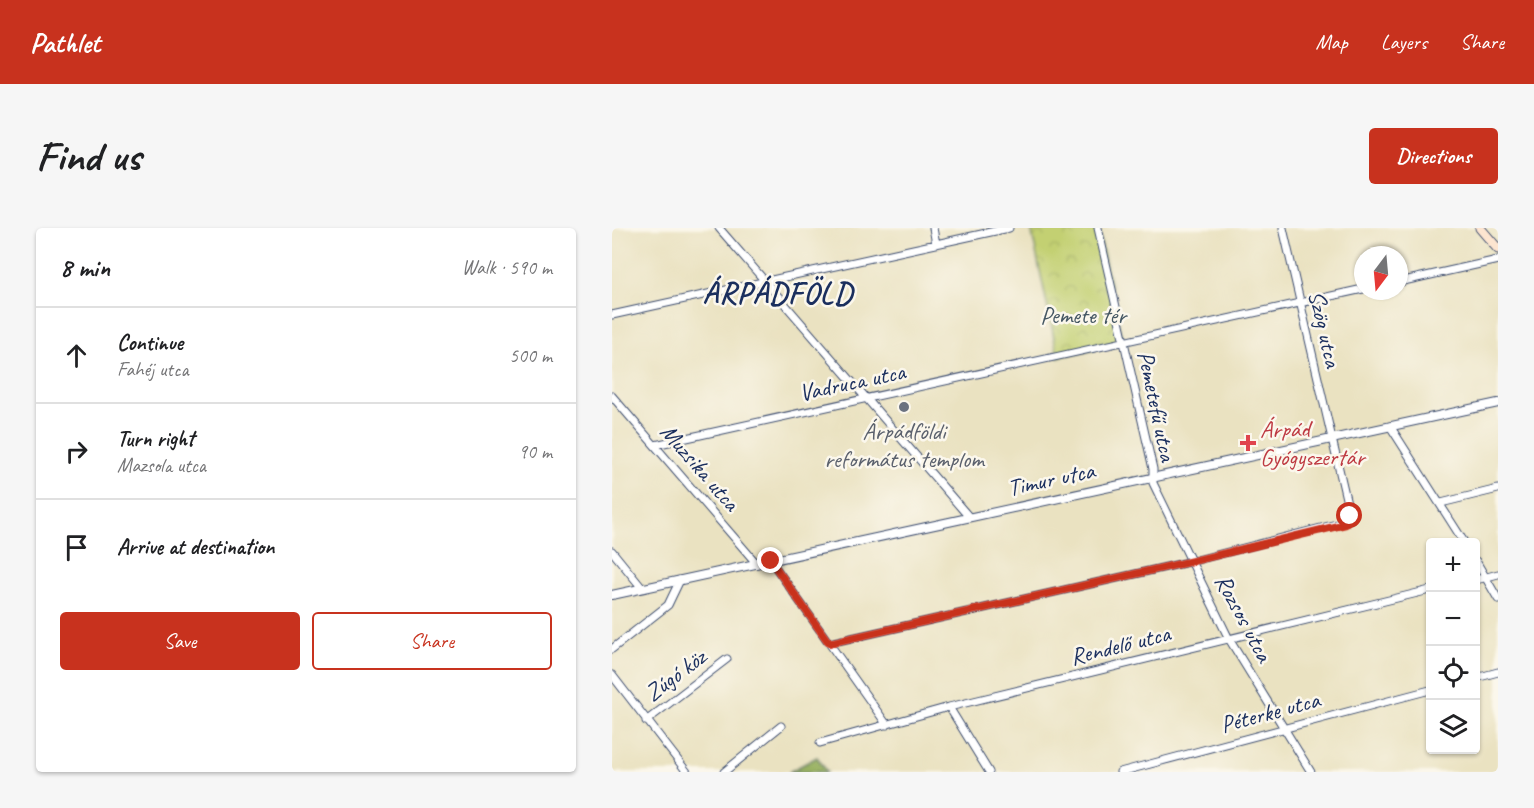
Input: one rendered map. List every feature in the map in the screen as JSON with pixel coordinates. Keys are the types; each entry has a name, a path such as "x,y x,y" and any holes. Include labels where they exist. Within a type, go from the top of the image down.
{"main road":[{"path":"1480,228 1498,249"}],"street":[{"path":"719,228 969,517"},
{"path":"933,228 936,244"},
{"path":"612,315 1009,228"},
{"path":"1098,228 1123,343 1354,291"},
{"name":"Szög utca","path":"1193,561 1348,521 1283,228"},
{"path":"1408,280 1498,260"},
{"name":"Vadruca utca","path":"655,445 1123,343"},
{"name":"Pemetefű utca","path":"1123,343 1153,477"},
{"name":"Muzsika utca","path":"612,396 758,564"},
{"name":"Timur utca","path":"612,595 1498,403"},
{"path":"1390,426 1461,538"},
{"name":"Rozsos utca","path":"1153,477 1162,503 1193,561 1229,639 1311,772"},
{"path":"1441,503 1498,489"},
{"path":"612,551 642,588"},
{"path":"771,561 887,725"},
{"path":"829,643 1193,561"},
{"path":"1480,568 1498,598"},
{"path":"1480,579 1498,574"},
{"path":"612,649 668,605 680,580"},
{"name":"Rendelő utca","path":"820,743 949,707 1426,591"},
{"name":"Zúgó köz","path":"646,721 727,659"},
{"path":"1480,677 1498,672"},
{"path":"612,675 687,772"},
{"name":"Péterke utca","path":"1120,772 1426,691"},
{"path":"949,707 989,772"},
{"path":"724,772 781,726"}],"green space":[{"name":"Pemete tér","path":"1031,228 1098,228 1123,343 1058,357"},
{"path":"817,757 827,772 789,772"}],"place":[{"name":"Árpádföldi református templom","path":"904,407"},
{"name":"Árpád Gyógyszertár","path":"1248,443"}],"district":[{"name":"ÁRPÁDFÖLD","path":"778,293"}],"route":[{"path":"771,561 829,643 1346,524 1350,516"}]}
